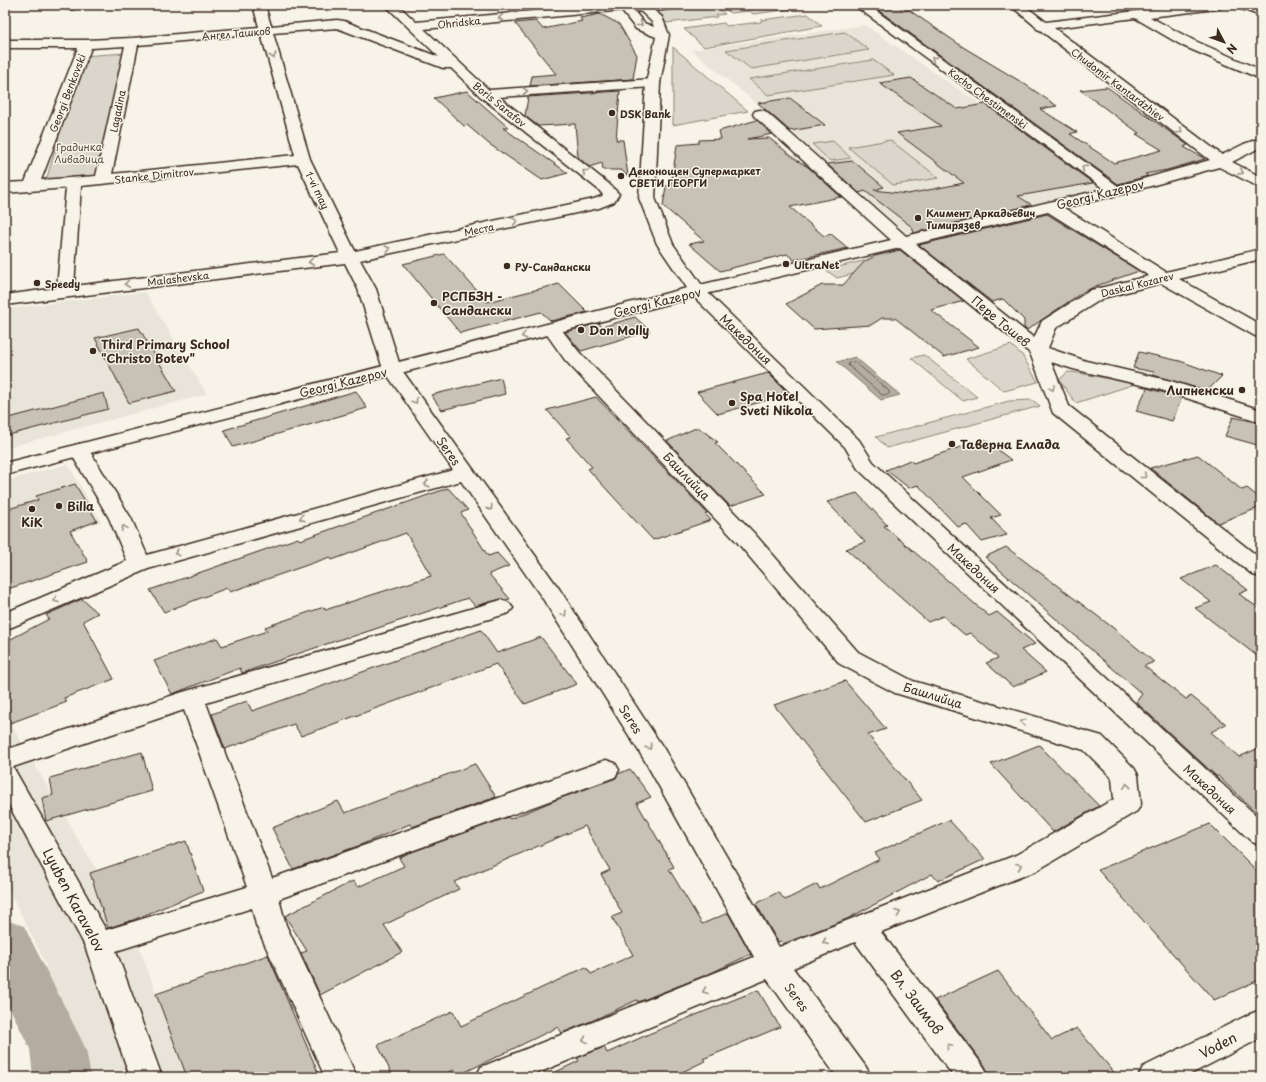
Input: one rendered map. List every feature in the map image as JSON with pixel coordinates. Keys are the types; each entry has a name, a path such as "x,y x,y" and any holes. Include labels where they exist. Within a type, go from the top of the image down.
{"street":[{"name":"1-vi may","path":"259,5 303,159 367,289 392,370"},
{"name":"Boris Sarafov","path":"391,5 486,94 604,187 611,194 608,199"},
{"name":"Ohridska","path":"413,26 624,5 642,7 672,5"},
{"path":"624,5 640,26 663,35"},
{"name":"Kocho Chestimenski","path":"860,5 1116,191"},
{"name":"Chudomir Kantardzhiev","path":"1016,5 1041,26 1221,162 1261,182"},
{"path":"1041,26 1216,5"},
{"path":"1243,5 1261,12"},
{"path":"642,7 658,20 663,35 653,83 647,198 665,244 697,291"},
{"path":"1138,15 1188,43 1261,75"},
{"name":"Ангел Ташков","path":"5,44 86,44 132,42 328,24 344,25 458,69"},
{"name":"Lagadina","path":"102,180 132,42"},
{"name":"Georgi Benkovski","path":"31,186 86,44"},
{"path":"486,94 653,83"},
{"name":"Пере Тошев","path":"760,114 902,241 978,301 1038,352 1060,409 1261,570"},
{"name":"Georgi Kazepov","path":"5,469 697,291 1116,191 1221,162 1261,142"},
{"name":"Stanke Dimitrov","path":"5,188 102,180 303,159"},
{"path":"65,292 74,182"},
{"name":"Места","path":"350,257 608,199"},
{"path":"1049,206 1164,278 1261,332"},
{"name":"Daskal Kozarev","path":"1038,352 1048,326 1097,294 1261,254"},
{"name":"Malashevska","path":"5,300 350,257"},
{"name":"Македония","path":"697,291 853,444 865,465 1261,835"},
{"name":"Башлийца","path":"552,328 572,356 745,537 849,658 904,687 1093,743 1125,775 1128,804 1026,863 861,927"},
{"path":"1038,352 1080,365 1164,385 1261,416"},
{"name":"Seres","path":"392,370 552,595 655,756 773,964 855,1077"},
{"path":"79,450 120,518 140,564"},
{"path":"5,622 140,564 465,473"},
{"path":"5,760 192,698 501,608"},
{"path":"192,698 263,893 271,925 342,1077"},
{"path":"99,944 263,893 606,770"},
{"name":"Lyuben Karavelov","path":"5,774 99,944 146,1077"},
{"path":"492,1077 861,927"},
{"name":"Вл. Заимов","path":"861,927 972,1077"},
{"name":"Voden","path":"1154,1077 1261,1023"}],"shaded area":[{"path":"865,25 1102,189 905,233 787,128 691,50"},
{"name":"Third Primary School \"Christo Botev\"","path":"145,292 207,394 5,448 5,309"},
{"path":"68,464 101,522 5,553 5,481"},
{"path":"5,714 135,936 187,1077 74,1077 45,962 5,883"}],"green space":[{"path":"691,5 714,5 725,14 716,15 717,17 667,23 653,10"},
{"path":"722,5 796,5 800,8 753,14 750,11 730,13"},
{"path":"808,14 822,26 704,47 684,29 724,23 726,26 761,22 761,20"},
{"path":"845,32 869,50 751,69 726,50"},
{"path":"673,47 748,111 673,125"},
{"name":"Градинка Ливадица","path":"126,53 98,177 46,181 82,56"},
{"path":"873,60 894,75 768,95 749,79"},
{"path":"890,140 939,178 893,185 848,147"},
{"path":"833,141 851,158 830,161 812,144"},
{"path":"899,252 912,259 837,278 826,270"},
{"path":"1011,345 1022,355 1038,382 1004,391 966,359"},
{"path":"924,355 977,397 963,401 911,358"},
{"path":"1068,372 1135,384 1076,403 1059,380"},
{"path":"1032,400 1040,406 887,448 876,437 1009,401"}],"water":[{"path":"855,357 900,395 881,400 837,362"}],"building":[{"path":"871,5 897,5 904,11 909,10 963,47 1023,83 1057,106 1040,109 1077,132 1070,134 1114,163 1162,150 1136,134 1139,133 1080,90 1107,87 1188,145 1184,147 1205,159 1167,170 1145,174 1148,176 1118,184"},
{"path":"600,14 619,24 637,55 633,79 530,86 532,76 556,74 515,23 536,21 543,29 582,21 580,18"},
{"path":"911,78 957,109 985,104 1093,183 1018,196 1032,205 914,233 912,227 865,191 859,193 827,164 853,161 884,187 874,190 908,194 964,183 897,133 941,126 879,83"},
{"path":"467,91 509,128 503,128 568,173 542,180 489,144 467,125 464,126 434,98"},
{"path":"620,91 616,140 623,140 628,176 621,170 603,170 602,163 589,167 578,157 575,124 538,126 525,116 528,97"},
{"path":"790,98 825,125 790,131 758,103"},
{"path":"757,120 772,134 747,139 769,138 808,167 841,197 790,207 824,236 831,234 848,248 794,260 787,254 720,271 689,244 704,241 663,206 666,186 671,185 677,145 699,143 699,140 721,139 719,131"},
{"path":"1047,214 1139,271 1083,292 1027,330 1024,328 1024,320 1003,299 992,302 919,245"},
{"path":"900,250 964,301 931,310 979,347 944,357 895,318 882,318 871,325 814,329 786,304 822,285 843,285 865,261 875,256"},
{"path":"444,254 487,302 559,284 587,312 551,321 541,312 460,333 403,264"},
{"path":"635,317 650,331 581,351 565,332 599,323 602,327"},
{"path":"139,328 176,391 129,403 95,338"},
{"path":"1139,352 1180,361 1222,376 1207,391 1153,375 1154,372 1133,368"},
{"name":"Spa Hotel Sveti Nikola","path":"768,373 789,394 718,414 697,392"},
{"path":"501,378 505,394 442,410 431,395"},
{"path":"1147,388 1182,398 1172,421 1136,411"},
{"path":"356,391 367,408 233,447 224,430"},
{"path":"104,393 108,409 5,436 5,419"},
{"path":"596,397 707,513 705,514 711,520 653,540 588,469 592,467 566,438 571,437 547,410"},
{"path":"1233,417 1261,423 1261,446 1225,436"},
{"path":"698,427 718,442 715,443 766,494 730,506 667,441"},
{"path":"984,439 1011,460 963,477 1001,515 991,518 1007,535 982,542 966,524 958,527 918,485 909,488 886,470 910,460 913,463"},
{"path":"1198,455 1242,490 1247,488 1261,499 1261,507 1218,523 1150,468"},
{"path":"75,484 97,521 70,531 88,562 5,590 5,510 38,500 36,496"},
{"path":"448,488 468,510 461,513 488,556 497,553 509,566 489,574 510,599 501,599 475,606 468,598 242,673 240,668 172,694 154,661 217,638 222,646 267,631 265,627 324,607 325,610 431,576 406,533 332,560 330,557 230,592 227,588 164,612 150,590 298,538 300,540"},
{"path":"857,493 887,525 884,526 989,616 997,612 1035,644 1021,650 1046,672 1013,687 986,663 998,658 970,633 965,635 943,616 928,622 846,549 865,542 827,502"},
{"path":"1006,547 1112,627 1154,662 1144,666 1186,699 1191,696 1226,724 1211,732 1239,757 1261,747 1261,817 1136,702 1142,694 985,557"},
{"path":"1216,565 1248,590 1239,594 1261,610 1261,659 1195,608 1211,602 1181,579"},
{"path":"82,599 98,613 83,621 114,679 64,698 67,702 5,725 5,642 49,619 46,615"},
{"path":"481,630 497,653 541,637 577,684 525,704 496,664 301,736 294,724 225,749 212,714 247,701 252,711"},
{"path":"845,681 886,729 868,735 922,800 866,822 774,705"},
{"path":"1039,745 1099,806 1053,832 991,764"},
{"path":"142,752 152,791 46,821 42,798 53,795 50,778"},
{"path":"475,764 496,797 412,827 410,824 358,846 293,869 272,828 338,801 345,813"},
{"path":"630,769 651,797 637,803 674,867 669,869 702,924 728,913 751,954 711,973 638,1002 637,1000 562,1033 558,1027 457,1076 454,1070 439,1077 393,1077 378,1045 453,1011 461,1026 586,967 591,974 633,955 612,917 622,913 601,874 610,870 585,826 454,882 459,889 384,925 402,952 320,995 301,953 307,951 285,916 353,881 358,887 404,866 399,858 406,854 508,817 510,819 558,799 616,778 618,774"},
{"path":"949,820 985,859 938,881 932,874 847,919 783,944 780,941 778,942 756,904 778,892 785,900 817,884 820,889 880,859 875,853"},
{"path":"1210,824 1261,875 1261,979 1214,1000 1098,870"},
{"path":"186,841 203,891 133,920 108,928 90,873"},
{"path":"268,955 320,1077 187,1077 156,994"},
{"path":"998,971 1052,1040 1077,1028 1118,1077 990,1077 985,1066 935,1000"},
{"path":"758,990 780,1027 703,1059 705,1061 672,1077 545,1077 579,1061 577,1058 604,1047 607,1053 651,1033"}],"waterway":[{"path":"5,942 58,1049 62,1077"}],"place":[{"name":"DSK Bank","path":"612,113"},
{"name":"Денонощен Супермаркет СВЕТИ ГЕОРГИ","path":"621,176"},
{"name":"Климент Аркадьевич Тимирязев","path":"918,218"},
{"name":"UltraNet","path":"786,264"},
{"name":"РУ-Сандански","path":"507,266"},
{"name":"Speedy","path":"37,283"},
{"name":"РСПБЗН - Сандански","path":"434,303"},
{"name":"Don Molly","path":"581,330"},
{"name":"Third Primary School \"Christo Botev\"","path":"93,351"},
{"name":"Липненски","path":"1242,390"},
{"name":"Spa Hotel Sveti Nikola","path":"732,403"},
{"name":"Таверна Еллада","path":"952,444"},
{"name":"Billa","path":"59,506"},
{"name":"KiK","path":"32,509"}]}
